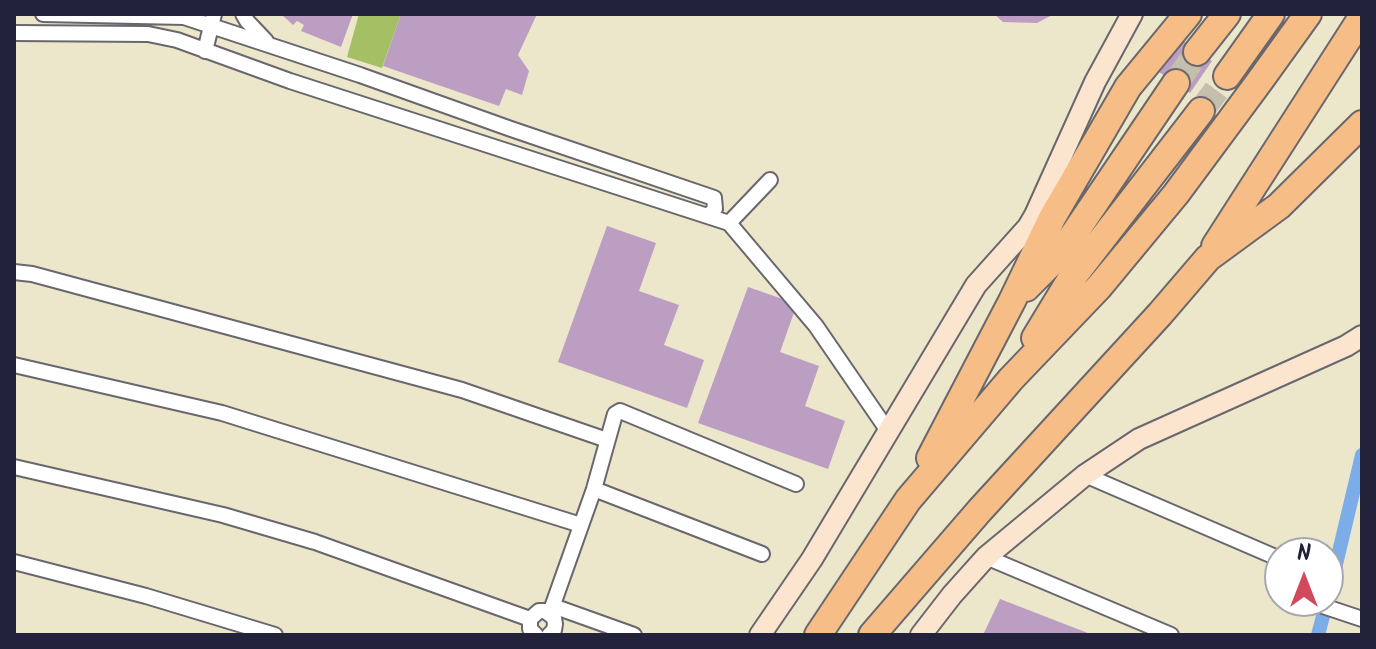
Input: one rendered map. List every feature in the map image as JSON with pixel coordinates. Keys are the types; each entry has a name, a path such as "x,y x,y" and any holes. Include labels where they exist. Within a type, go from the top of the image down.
{"highway":[{"path":"908,500 1052,218 1128,87 1163,14"},
{"path":"1128,87 1188,14"},
{"path":"1197,52 1227,14"},
{"path":"1227,76 1271,14"},
{"path":"818,635 908,500 1011,379 1099,287 1176,194 1308,14"},
{"path":"872,635 980,510 1208,258 1362,17"},
{"path":"1012,301 1057,258 1176,83"},
{"path":"1011,379 1069,282 1201,111"},
{"path":"1208,258 1279,206 1362,124"}],"main road":[{"path":"760,635 812,559 976,285 1028,227 1095,82 1132,14"},
{"path":"921,635 986,557 1085,475 1139,439 1362,336"}],"street":[{"path":"43,14 184,15 213,20 269,43 714,198 715,209 708,216"},
{"path":"243,14 269,43"},
{"path":"177,40 184,15"},
{"path":"205,51 213,20"},
{"path":"14,33 148,34 177,40 299,84 729,223 816,326 888,431"},
{"path":"729,223 770,180"},
{"path":"14,272 32,274 462,390 607,440"},
{"path":"14,365 222,413 581,525"},
{"path":"549,635 555,624 552,610 594,489 615,414 620,411 796,484"},
{"path":"14,467 223,515 315,542 530,619"},
{"path":"1085,475 1264,552"},
{"path":"594,489 762,554"},
{"path":"986,557 1171,635"},
{"path":"14,562 146,596 275,635"},
{"path":"536,635 530,629 530,619 539,611 552,610 634,635"}],"green space":[{"path":"359,14 401,14 382,68 347,57"}],"building":[{"path":"281,14 353,14 341,47 301,31 304,25 297,21 293,25"},
{"path":"401,14 537,14 518,55 529,71 522,95 506,89 499,106 383,66"},
{"path":"994,14 1054,14 1037,23 1003,22"},
{"path":"1181,39 1212,61 1190,93 1159,72"},
{"path":"607,226 656,243 639,291 679,305 664,345 704,360 687,408 558,362"},
{"path":"748,287 797,304 780,352 819,366 805,406 845,421 828,469 698,423"},
{"path":"1000,599 1093,635 983,635"}],"waterway":[{"path":"1343,537 1362,455"},
{"path":"1318,635 1323,617"}],"tunnel":[{"path":"1176,83 1197,52"},
{"path":"1201,111 1227,76"}]}
